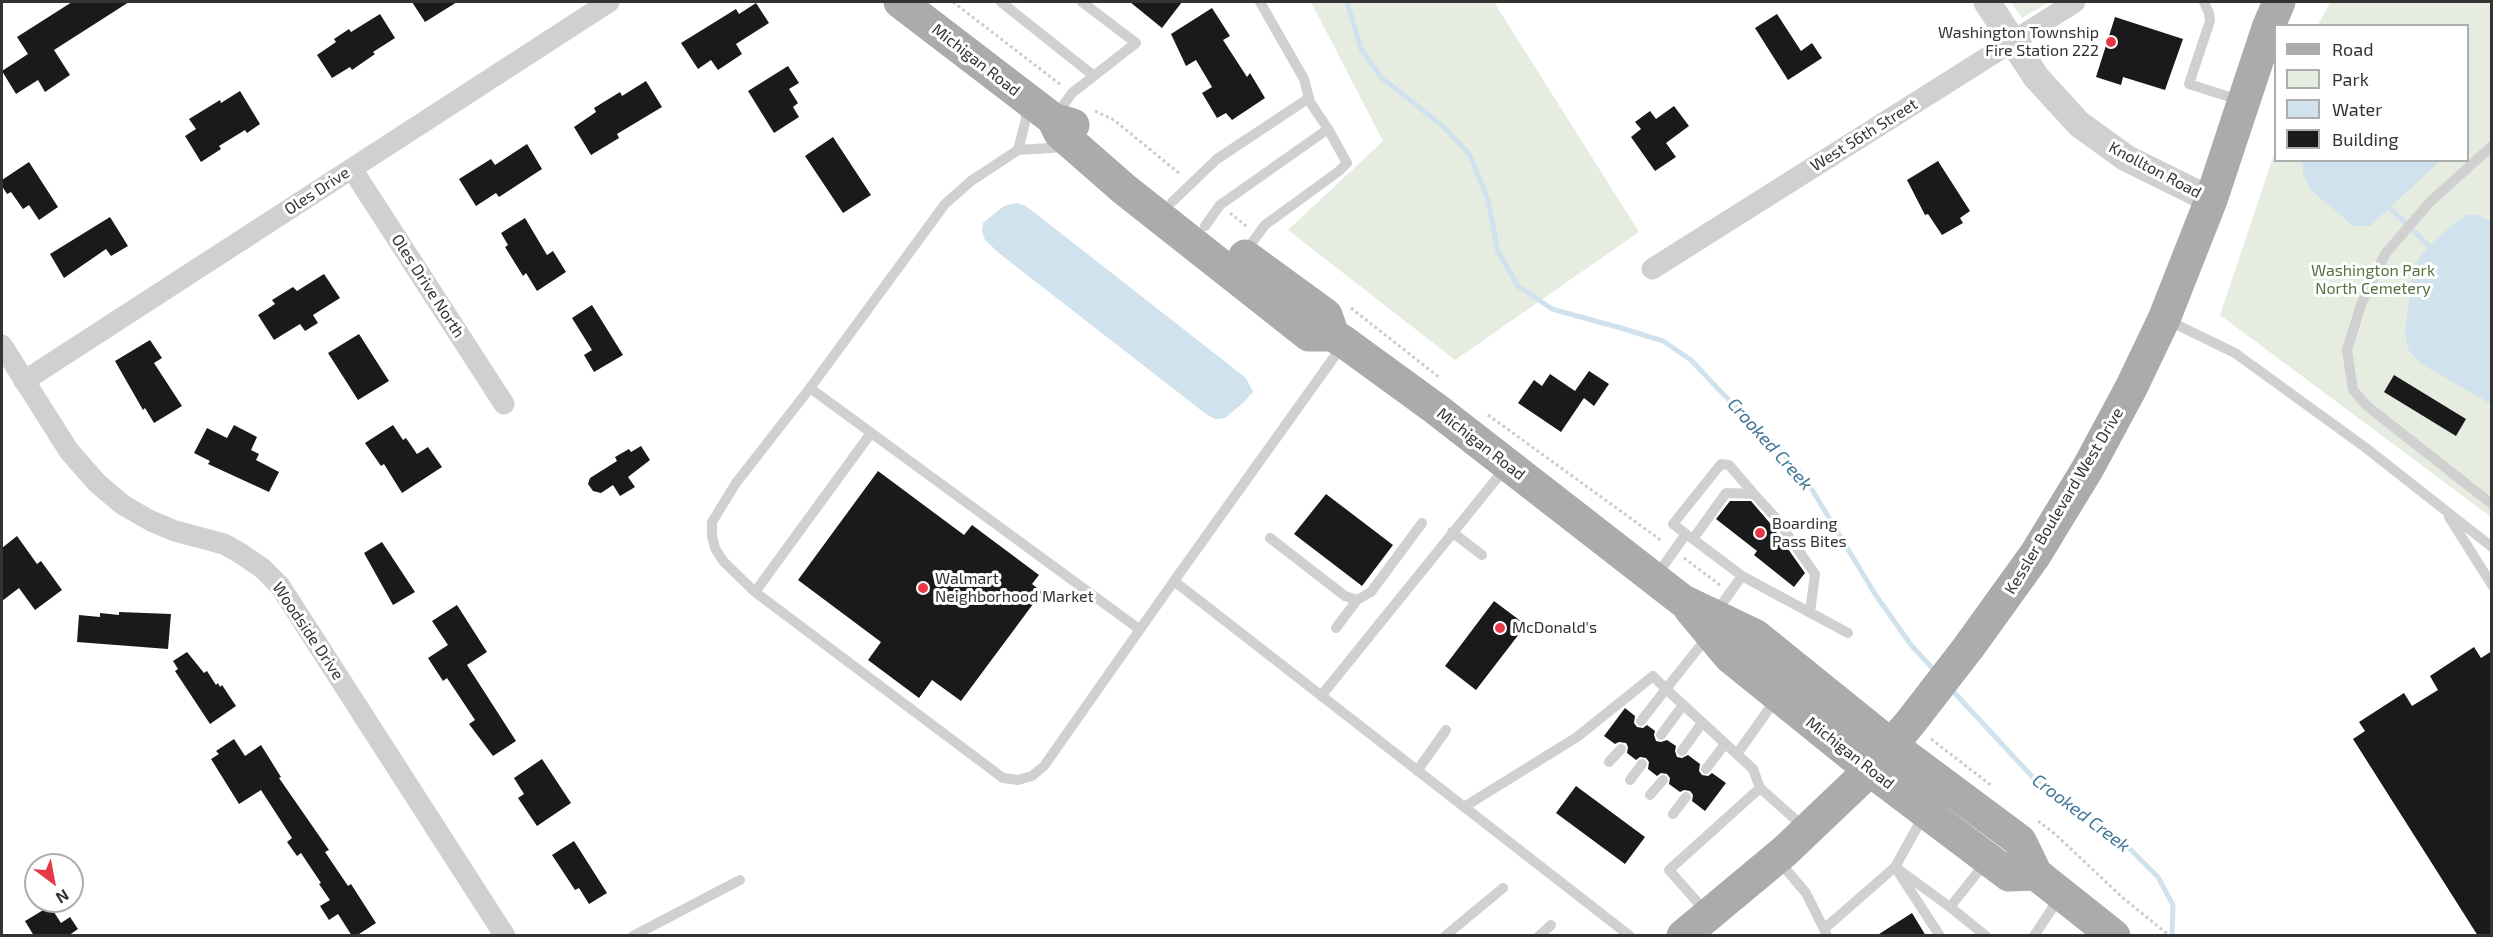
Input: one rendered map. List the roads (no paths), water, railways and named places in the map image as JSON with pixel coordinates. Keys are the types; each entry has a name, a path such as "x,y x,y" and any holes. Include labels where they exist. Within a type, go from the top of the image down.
{"main road":[{"name":"Michigan Road","path":"900,2 1053,119 1071,123 1182,192 1251,245 1326,315 1339,338 1683,601 1718,614 1906,727 2020,842 2036,874 2114,936"},
{"name":"Kessler Boulevard West Drive","path":"1683,936 1776,858 1870,770 1968,648 2036,555 2088,468 2131,388 2164,318 2211,200 2268,28 2279,2"},
{"name":"Michigan Road","path":"1053,119 1060,133 1124,189 1309,335 1339,338"},
{"name":"Michigan Road","path":"1718,614 1730,657 1870,770 2009,875 2036,874"}],"street":[{"name":"Oles Drive","path":"24,381 609,2"},
{"name":"Knollton Road","path":"1987,2 2048,91 2079,124 2099,140 2154,173 2211,200"},
{"name":"West 56th Street","path":"1652,268 2075,2"},
{"name":"Oles Drive North","path":"352,169 504,404"},
{"name":"Woodside Drive","path":"2,345 74,458 97,483 137,514 159,524 224,544 240,553 262,568 280,586 505,936"}],"lane":[{"path":"1001,2 1094,76"},
{"path":"1053,119 1072,93 1136,43 1082,2"},
{"path":"1251,245 1265,225 1347,163 1309,98 1304,78 1260,2"},
{"path":"2204,2 2210,21 2188,84 2243,102"},
{"path":"1018,150 1026,119 1024,97"},
{"path":"1182,192 1217,159 1309,98"},
{"path":"1212,216 1328,129"},
{"path":"1075,146 1018,150 971,181 945,204 810,388 736,483 712,522 715,548 723,561 755,592 1003,778 1018,780 1032,776 1044,766 1174,581 1339,338"},
{"path":"2492,146 2430,202 2385,254 2361,304 2347,350 2353,390 2367,406 2492,504"},
{"path":"2164,318 2235,353 2366,448 2492,547"},
{"path":"810,388 1139,629"},
{"path":"755,592 871,433"},
{"path":"1810,612 1815,574 1754,494 1729,465 1721,464 1673,524 1742,576 1848,633"},
{"path":"1321,696 1508,465"},
{"path":"1654,578 1674,550 1690,536 1726,493 1754,494"},
{"path":"2444,509 2492,585"},
{"path":"1336,628 1357,600 1371,592 1422,523"},
{"path":"1452,532 1482,555"},
{"path":"1270,538 1345,596 1357,600"},
{"path":"1641,721 1666,689 1742,576"},
{"path":"1174,581 1630,936"},
{"path":"1464,807 1577,736 1653,676 1753,769 1760,788 1807,830"},
{"path":"1737,754 1778,696"},
{"path":"1661,735 1683,705"},
{"path":"1682,751 1702,723"},
{"path":"1417,771 1446,730"},
{"path":"1706,769 1725,744"},
{"path":"1609,762 1621,749"},
{"path":"1630,780 1642,764"},
{"path":"1650,795 1663,780"},
{"path":"1708,915 1669,870 1760,788"},
{"path":"1673,814 1686,797"},
{"path":"1776,858 1806,893 1826,932 1895,867 1926,813"},
{"path":"1950,907 1988,859"},
{"path":"1895,867 1986,936"},
{"path":"1895,867 1940,936"},
{"path":"633,936 741,880"},
{"path":"1445,936 1503,888"},
{"path":"2034,936 2061,895"},
{"path":"1539,936 1551,925"}],"water":[{"path":"2302,162 2439,162 2370,226 2353,226 2310,189 2303,174"},
{"path":"1017,203 1026,206 1246,378 1253,392 1225,418 1215,419 1000,254 985,240 982,231 983,223 1004,206"},
{"path":"2467,215 2479,215 2491,222 2491,404 2420,363 2409,351 2405,333 2413,267 2422,254 2451,226"}],"waterway":[{"name":"Crooked Creek","path":"1347,2 1361,49 1381,77 1445,128 1470,155 1488,200 1498,252 1518,286 1552,309 1663,341 1691,360 1766,435 1805,478 1875,594 1911,645 1935,671"},
{"path":"2390,208 2430,247"},
{"name":"Crooked Creek","path":"1951,689 2038,783 2078,808 2120,839 2158,877 2173,905 2172,936"}],"place":[{"name":"Washington Township Fire Station 222","path":"2111,42"},
{"name":"Boarding Pass Bites","path":"1760,533"},
{"name":"Walmart Neighborhood Market","path":"923,588"},
{"name":"McDonald's","path":"1500,628"}],"park label":[{"name":"Washington Park North Cemetery","path":"2373,280"}]}
